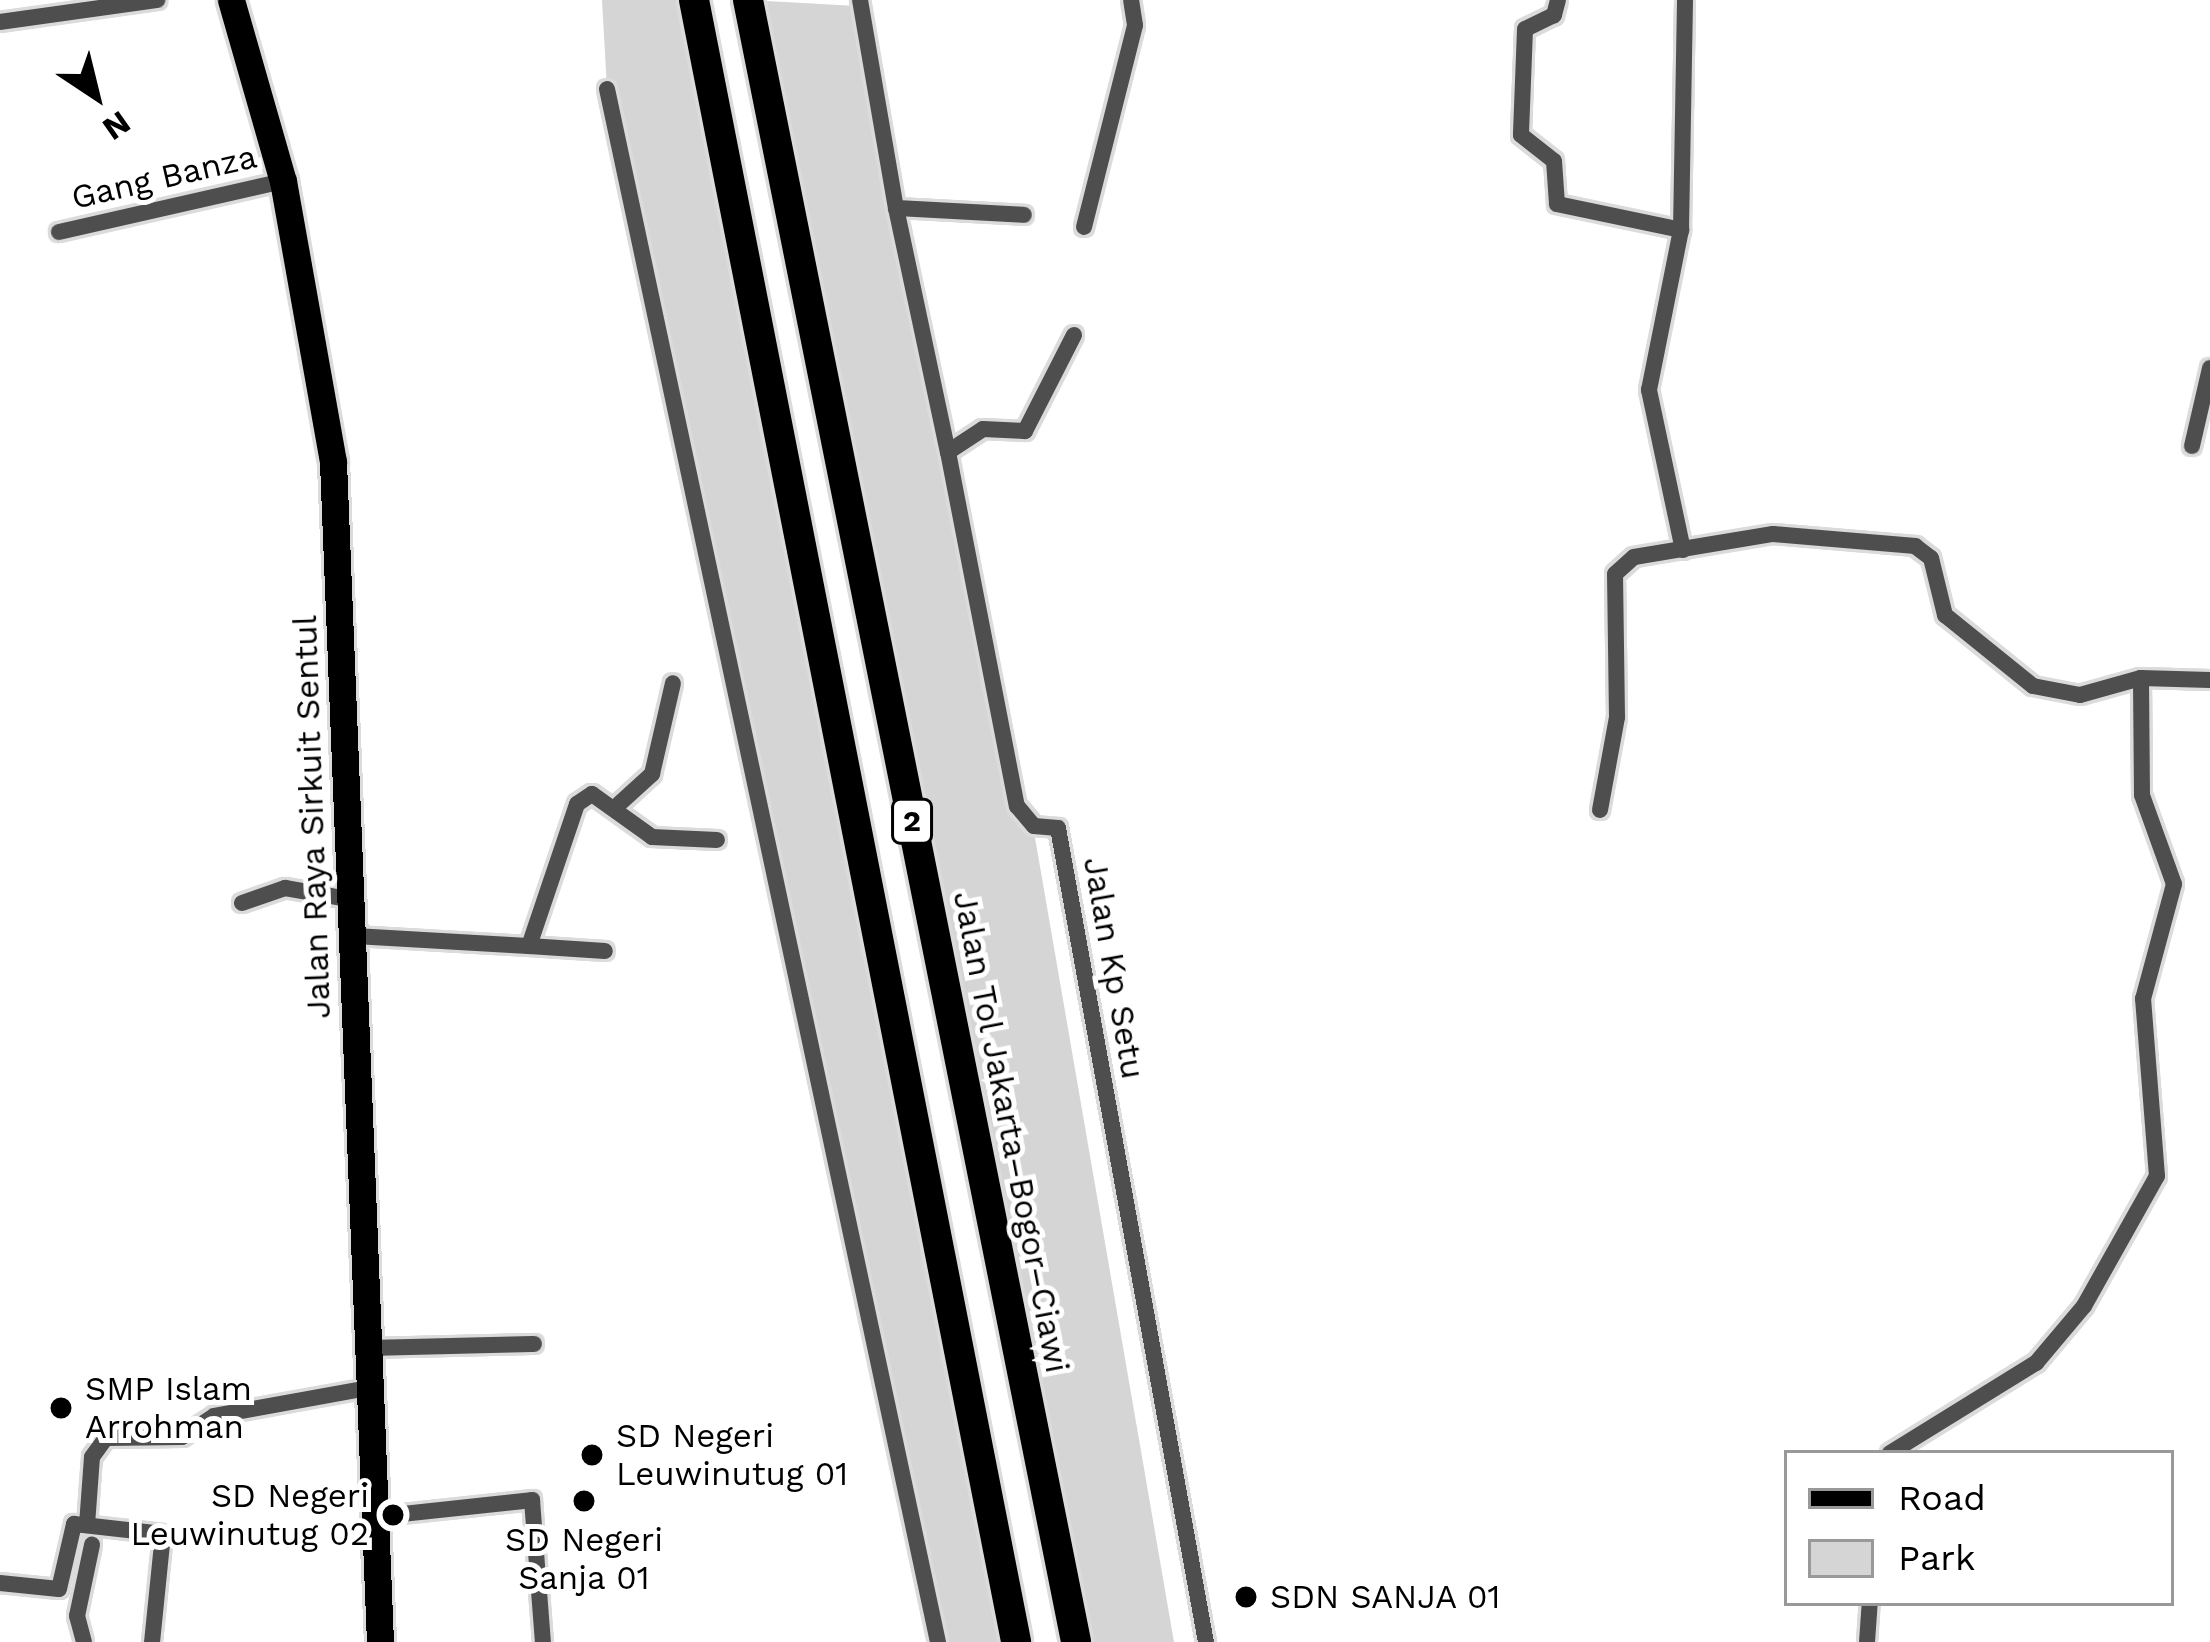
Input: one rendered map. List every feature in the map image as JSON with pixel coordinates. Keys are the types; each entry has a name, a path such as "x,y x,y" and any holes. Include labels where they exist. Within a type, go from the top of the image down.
{"highway":[{"name":"2","path":"694,0 1016,1642"},
{"name":"Jalan Tol Jakarta–Bogor–Ciawi","path":"748,0 1076,1642"}],"main road":[{"name":"Jalan Raya Sirkuit Sentul","path":"231,0 283,181 333,462 380,1642"}],"street":[{"path":"0,22 158,0"},
{"path":"860,0 896,208 948,452 982,429 1025,430 1074,335"},
{"path":"1084,226 1135,25 1131,0"},
{"path":"1558,0 1554,15 1525,29 1521,135 1554,161 1557,204 1681,230"},
{"path":"1683,550 1648,390 1681,230 1685,0"},
{"path":"607,89 863,1250 938,1642"},
{"name":"Gang Banza","path":"59,232 283,181"},
{"path":"896,208 1024,215"},
{"path":"2192,446 2210,368"},
{"name":"Jalan Kp Setu","path":"948,452 1017,806 1034,826 1058,828 1206,1642"},
{"path":"1600,810 1618,717 1615,574 1634,557 1773,534 1915,546 1931,558 1945,615 2033,686 2080,694 2141,679 2210,680"},
{"path":"1895,1450 2036,1363 2084,1306 2157,1176 2143,999 2174,884 2142,795 2141,679"},
{"path":"619,804 652,774 673,683"},
{"path":"529,946 577,804 592,794 619,804 652,837 717,840"},
{"path":"242,903 285,888 352,900"},
{"path":"354,936 605,951"},
{"path":"367,1348 534,1344"},
{"path":"87,1525 92,1457 106,1438 182,1437 214,1416 368,1388"},
{"path":"374,1517 532,1501 543,1642"},
{"path":"0,1583 59,1589 69,1527 163,1534 152,1642"},
{"path":"84,1642 77,1616 92,1545"},
{"path":"1868,1642 1870,1606"}],"green space":[{"path":"602,0 693,0 1015,1642 938,1642 607,89"},
{"path":"748,0 857,6 1017,806 1033,826 1174,1642 1076,1642"}],"place":[{"name":"SMP Islam Arrohman","path":"61,1408"},
{"name":"SD Negeri Leuwinutug 01","path":"592,1455"},
{"name":"SD Negeri Sanja 01","path":"584,1501"},
{"name":"SD Negeri Leuwinutug 02","path":"393,1515"},
{"name":"SDN SANJA 01","path":"1246,1597"}]}
